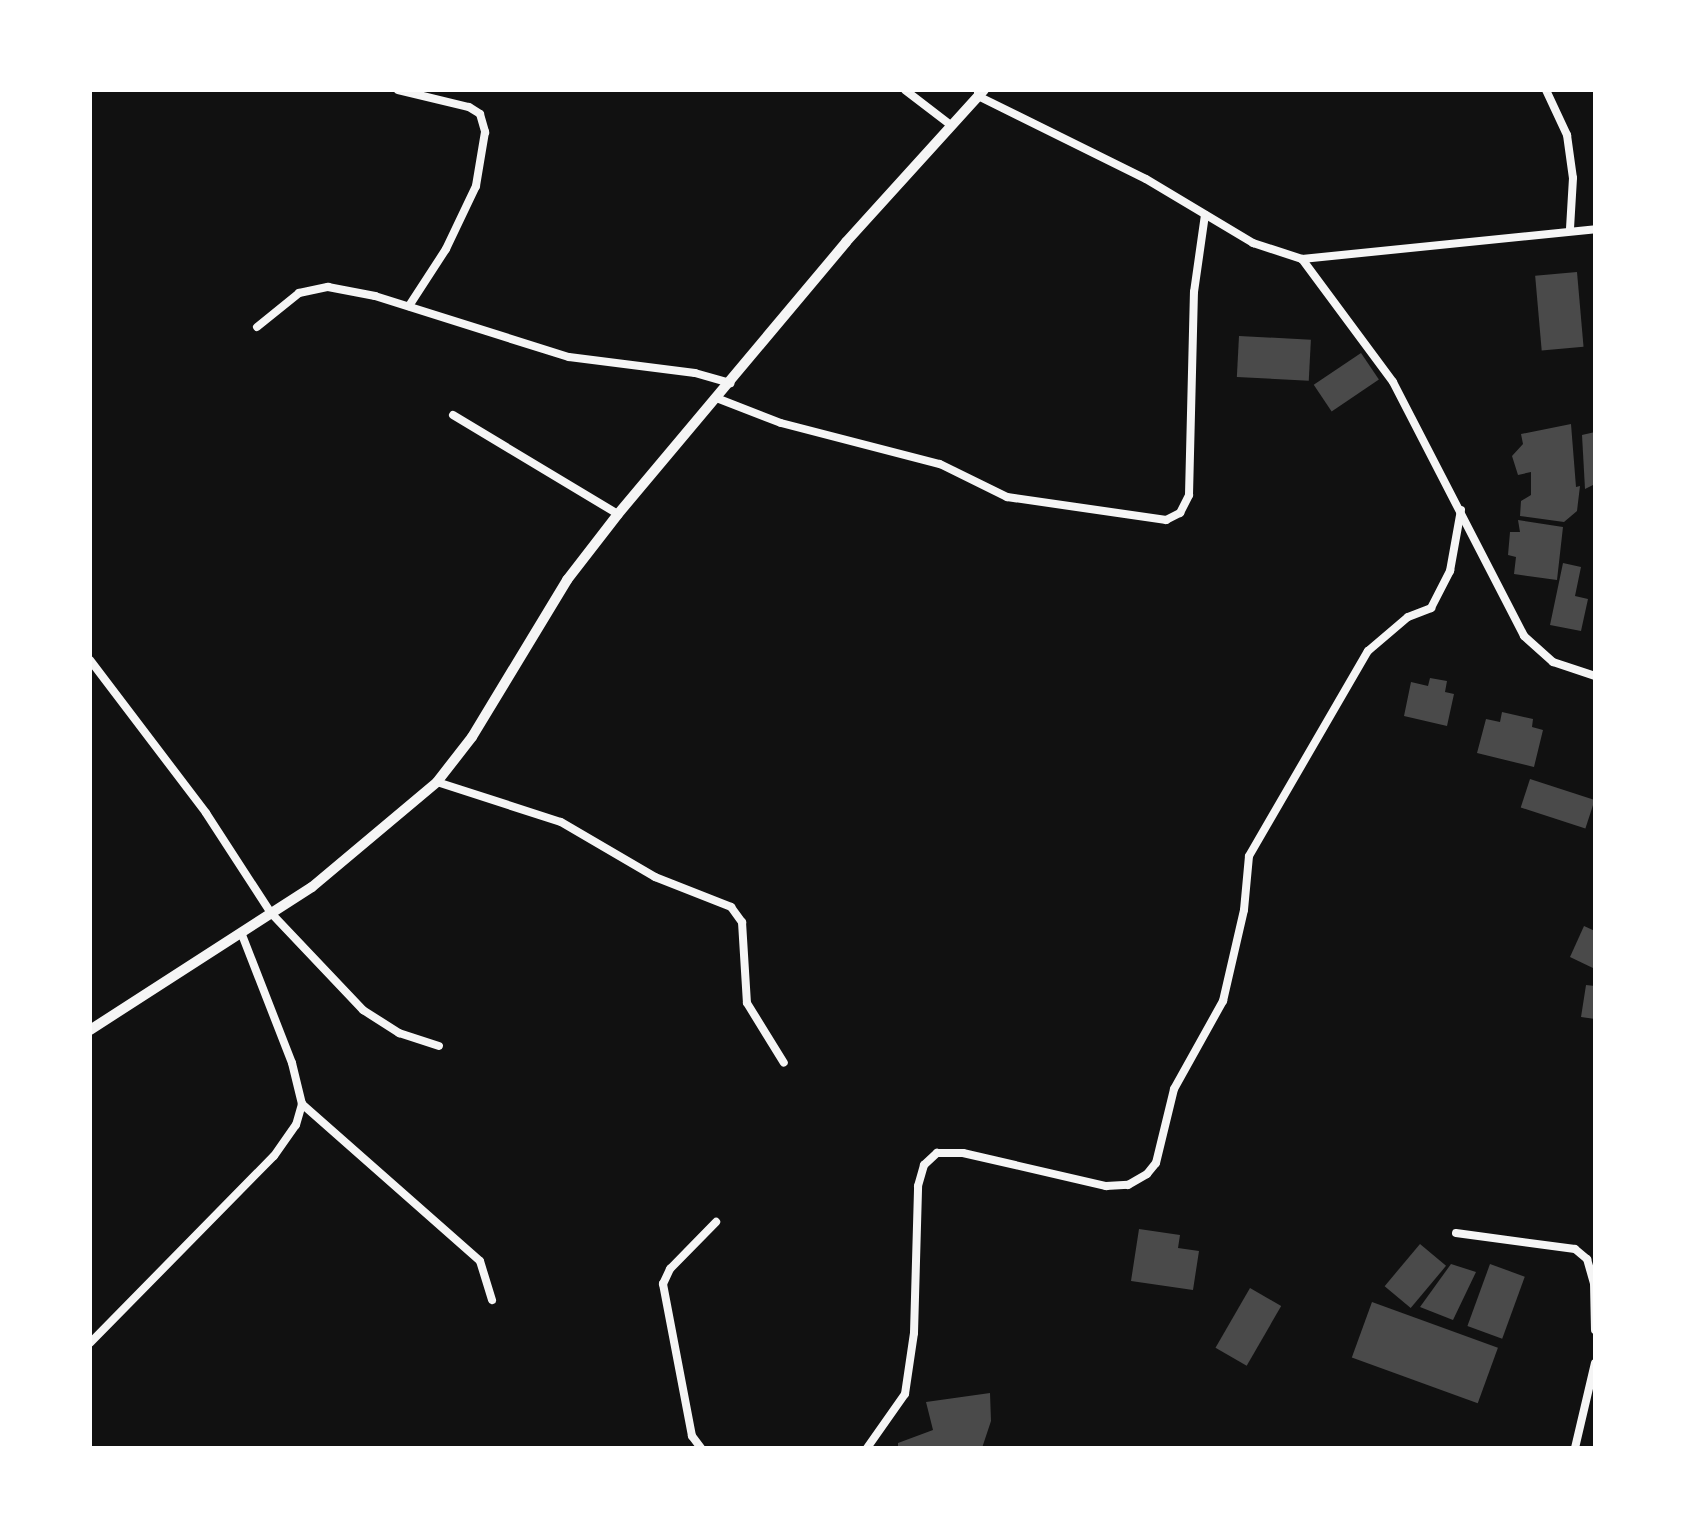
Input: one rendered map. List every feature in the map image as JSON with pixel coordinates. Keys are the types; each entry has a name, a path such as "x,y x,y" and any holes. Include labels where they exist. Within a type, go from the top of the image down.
{"street":[{"path":"398,90 469,107 480,114 485,132 476,186 446,249 409,306"},
{"path":"905,90 952,126"},
{"path":"1546,90 1567,135 1573,178 1570,229"},
{"path":"90,1030 242,935 352,855 437,782 472,737 567,580 618,514 719,399 846,242 980,92 1253,243 1302,259 1570,229 1595,229"},
{"path":"719,399 781,423 940,464 1007,497 1166,520 1180,513 1189,495 1194,292 1205,215"},
{"path":"1302,259 1393,382 1524,636 1553,662 1595,676"},
{"path":"257,327 299,293 328,287 409,306 569,357 695,373 732,383"},
{"path":"453,415 618,514"},
{"path":"867,1448 905,1394 914,1333 918,1186 924,1165 937,1153 963,1153 1088,1184 1128,1185 1147,1174 1156,1163 1174,1089 1223,1001 1244,910 1249,856 1368,651 1408,617 1431,608 1450,571 1461,510"},
{"path":"90,660 206,813 271,913 363,1010 399,1033 439,1046"},
{"path":"437,782 561,822 655,877 731,907 742,922 747,1003 784,1063"},
{"path":"242,935 302,1104 480,1261 492,1300"},
{"path":"90,1343 274,1156 296,1125 302,1104"},
{"path":"701,1448 692,1436 663,1284 670,1269 716,1222"},
{"path":"1456,1233 1562,1246 1591,1258 1595,1330"},
{"path":"1575,1448 1595,1363"}],"building":[{"path":"1577,272 1584,347 1542,350 1535,276"},
{"path":"1239,336 1311,340 1309,381 1237,377"},
{"path":"1361,353 1379,380 1332,411 1314,385"},
{"path":"1571,424 1576,487 1580,486 1577,511 1564,522 1520,516 1521,501 1531,495 1531,472 1518,475 1512,456 1523,444 1521,434"},
{"path":"1595,432 1595,484 1585,489 1582,435"},
{"path":"1518,520 1563,527 1557,580 1514,574 1516,557 1508,555 1510,532 1520,532"},
{"path":"1563,563 1581,567 1575,596 1588,599 1581,631 1550,625"},
{"path":"1430,678 1447,681 1445,692 1454,694 1447,726 1404,716 1411,682 1428,686"},
{"path":"1502,712 1533,719 1532,727 1543,730 1534,767 1477,753 1486,719 1500,722"},
{"path":"1530,779 1595,800 1585,829 1521,808"},
{"path":"1584,926 1595,931 1595,969 1570,957"},
{"path":"1586,985 1595,986 1595,1019 1581,1017"},
{"path":"1139,1229 1180,1235 1178,1248 1199,1251 1193,1290 1131,1281"},
{"path":"1420,1244 1446,1266 1411,1308 1385,1286"},
{"path":"1451,1264 1476,1272 1453,1320 1420,1307"},
{"path":"1490,1264 1525,1277 1502,1339 1467,1326"},
{"path":"1250,1288 1281,1306 1247,1366 1216,1348"},
{"path":"1372,1302 1498,1348 1478,1403 1352,1357"},
{"path":"990,1393 991,1421 982,1448 898,1448 898,1443 933,1430 926,1402"}]}
